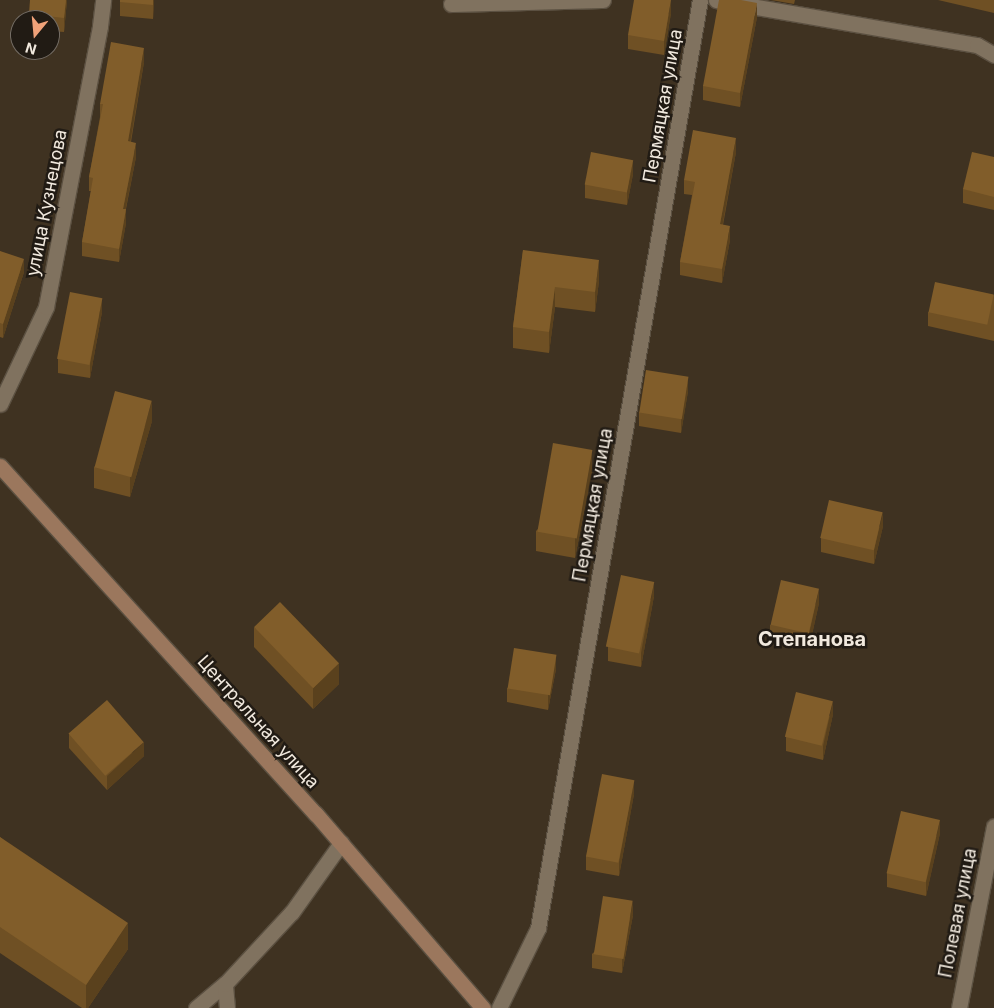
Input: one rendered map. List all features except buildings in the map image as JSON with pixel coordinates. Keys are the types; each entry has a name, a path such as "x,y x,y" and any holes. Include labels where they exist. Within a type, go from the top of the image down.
{"main road":[{"name":"Центральная улица","path":"0,466 341,843 483,1008"}],"street":[{"name":"улица Кузнецова","path":"0,404 46,307 100,26 102,0"},
{"path":"452,4 603,0"},
{"name":"Пермяцкая улица","path":"499,1008 538,928 700,0"},
{"path":"716,0 977,45 994,55"},
{"name":"Полевая улица","path":"959,1008 994,826"},
{"path":"196,1008 225,984 292,912 341,843"},
{"path":"225,984 226,1008"}],"district":[{"name":"Степанова","path":"812,639"}]}
